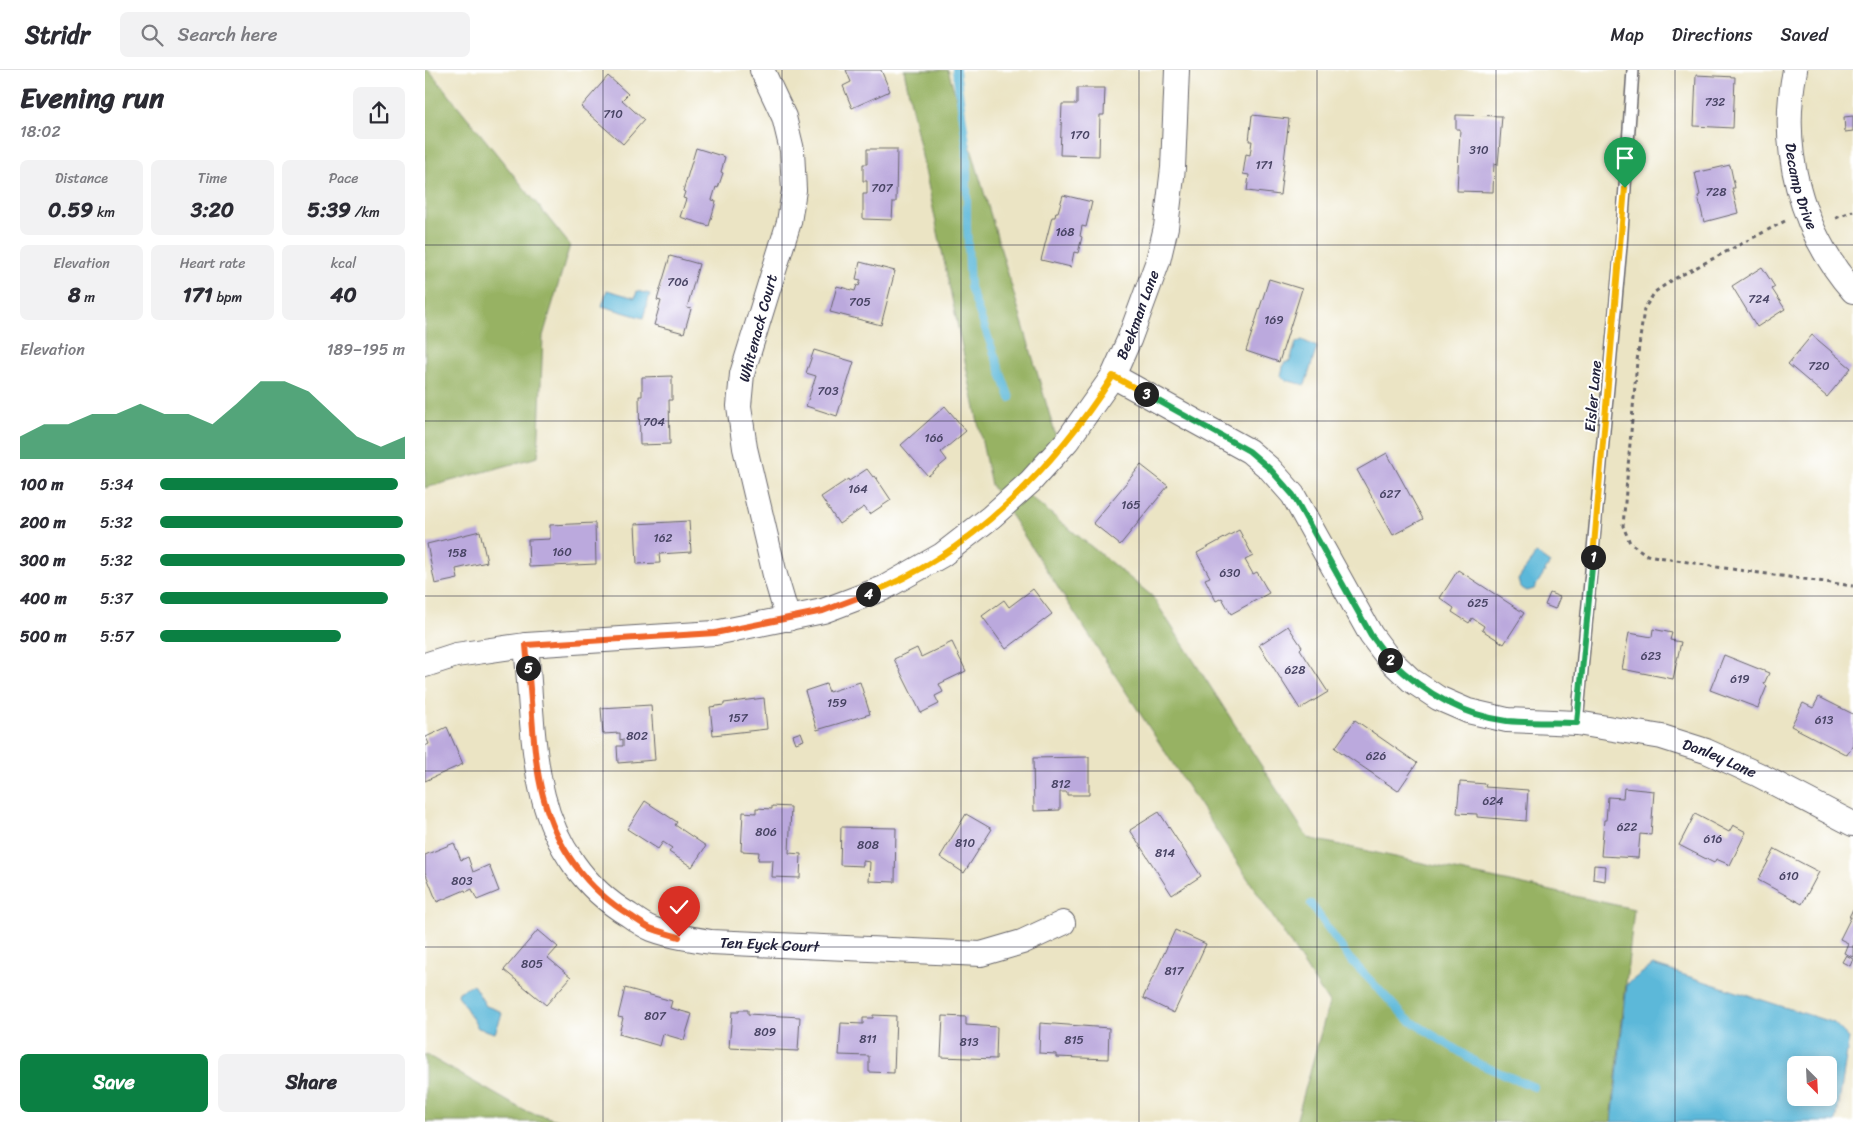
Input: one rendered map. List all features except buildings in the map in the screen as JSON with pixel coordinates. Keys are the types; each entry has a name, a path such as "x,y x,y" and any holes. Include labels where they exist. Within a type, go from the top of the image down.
{"street":[{"name":"Whitenack Court","path":"762,70 784,117 791,150 794,190 789,222 743,374 739,406 747,457 775,575 788,619"},
{"name":"Beekman Lane","path":"425,665 456,655 526,645 715,633 823,611 884,588 942,555 991,517 1030,482 1067,441 1113,376 1129,340 1158,261 1166,227 1173,168 1177,70"},
{"name":"Decamp Drive","path":"1795,70 1789,112 1789,135 1796,180 1809,221 1825,253 1853,291"},
{"name":"Danley Lane","path":"1113,376 1249,451 1270,469 1293,495 1371,635 1389,659 1411,680 1438,698 1468,712 1507,720 1577,723 1663,737 1706,751 1757,774 1853,824"},
{"name":"Ten Eyck Court","path":"526,645 536,759 543,796 554,830 566,854 603,898 650,928 679,937 711,942 981,954 1022,942 1063,923"}],"lane":[{"name":"Eisler Lane","path":"1577,723 1621,246 1633,70"}],"path":[{"path":"1834,219 1853,211"},
{"path":"1790,219 1674,279 1655,292 1644,310 1637,361 1623,526 1630,544 1647,555 1853,586"}],"green space":[{"path":"425,70 429,70 570,245 543,336 538,457 425,488"},
{"path":"904,70 948,70 1057,440 1017,486 1152,596 1308,838 1634,909 1611,1122 1296,1122 1329,1003 991,485"},
{"path":"425,1054 525,1111 565,1122 425,1122"}],"water":[{"path":"607,290 635,298 637,291 650,294 643,318 602,306"},
{"path":"1302,340 1317,347 1305,385 1285,380 1281,376 1284,363 1290,361 1296,343"},
{"path":"1536,553 1550,563 1534,589 1527,591 1520,587 1518,580"},
{"path":"1653,965 1834,1023 1849,1038 1836,1122 1612,1122 1627,984"},
{"path":"472,985 486,1006 500,1011 502,1014 495,1033 478,1028 458,995 459,992"}],"waterway":[{"path":"956,70 967,149 967,225 970,287 1010,398"},
{"path":"1311,904 1349,958 1406,1018 1479,1064 1534,1087"}],"route":[{"path":"679,937 650,928 603,898 566,854 554,830 543,796 536,759 526,645 715,633 823,611 884,588 942,555 991,517 1030,482 1067,441 1113,376 1249,451 1270,469 1293,495 1371,635 1389,659 1411,680 1438,698 1468,712 1507,720 1577,723 1625,188"}]}
